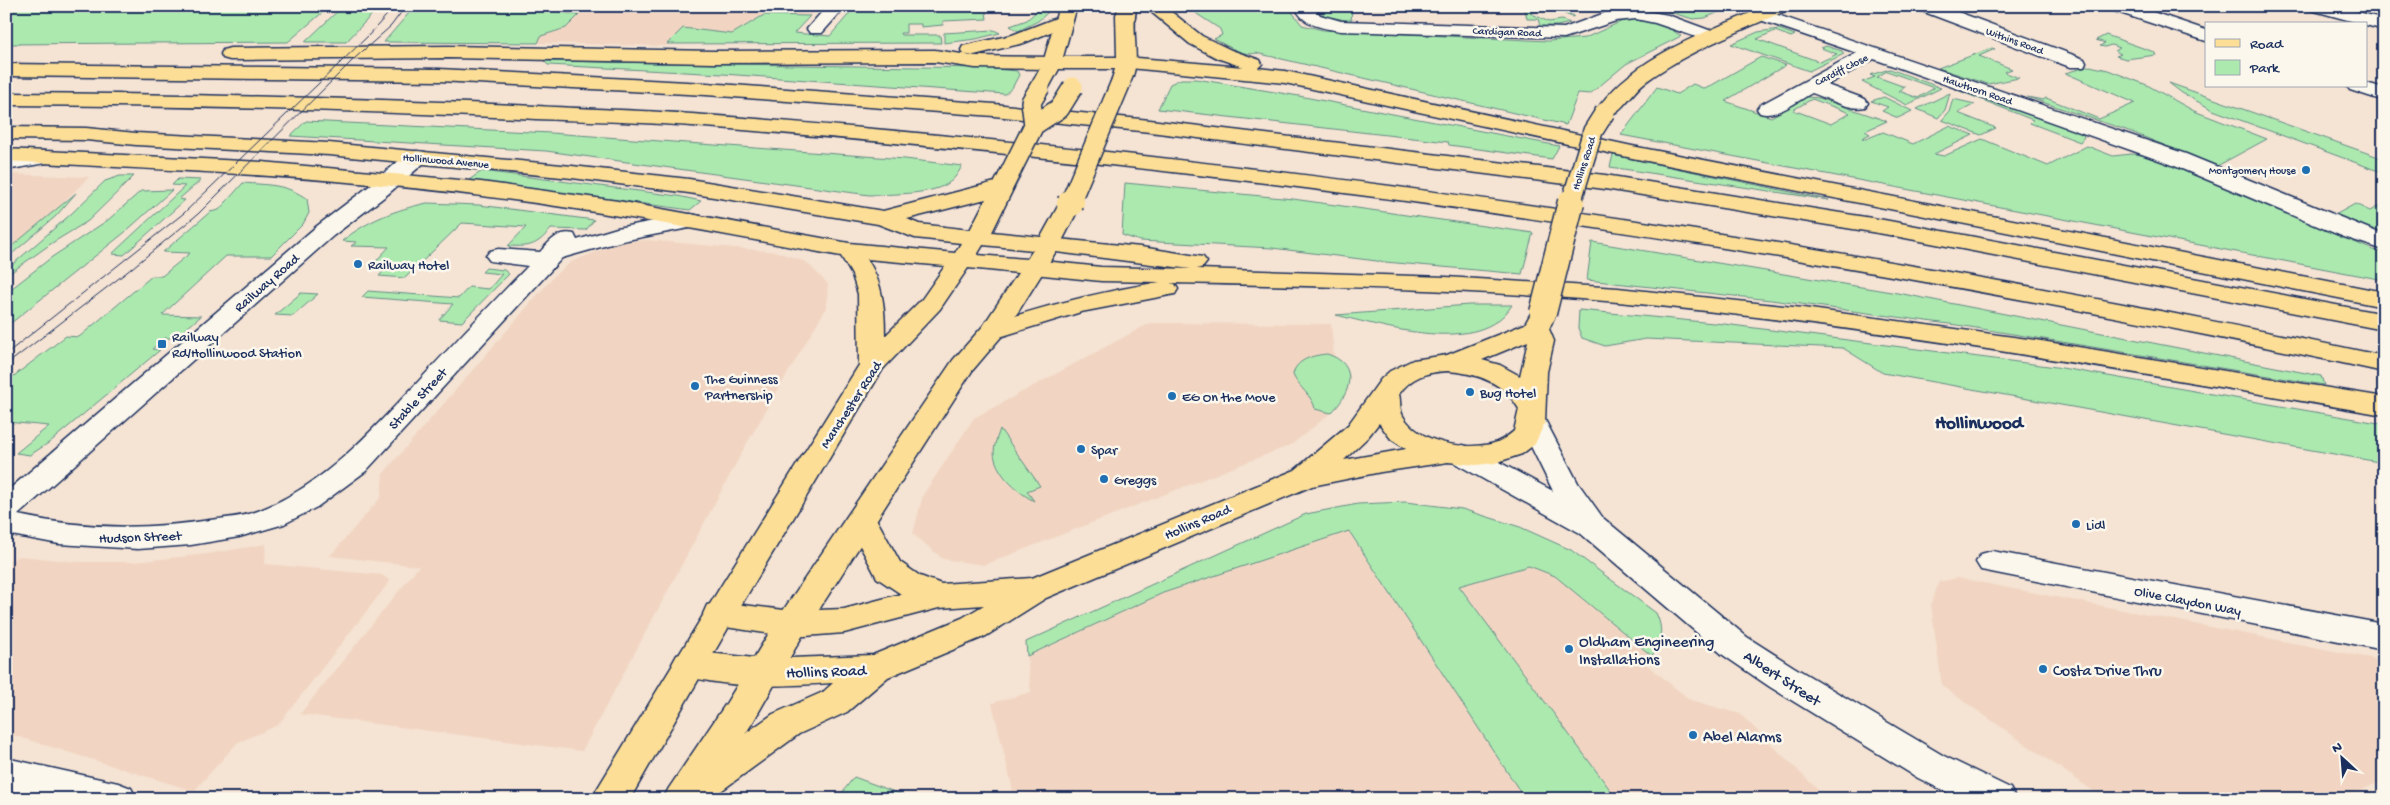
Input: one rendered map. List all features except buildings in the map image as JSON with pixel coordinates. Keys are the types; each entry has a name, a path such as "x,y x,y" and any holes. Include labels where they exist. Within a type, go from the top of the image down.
{"main road":[{"path":"682,799 764,673 792,624 862,521 962,366 993,331 1048,245 1070,204 1124,73 1125,15 1128,6"},
{"path":"1154,6 1196,40 1224,54 1285,77"},
{"name":"Hollins Road","path":"690,664 764,673 876,668 974,627 1035,590 1305,477 1381,462 1455,454 1491,453 1506,449 1525,437 1532,415 1535,362 1541,341 1539,321 1573,194 1593,131 1605,112 1636,80 1676,54 1772,10"},
{"path":"1066,13 1052,63 1031,102 1034,126 1060,108 1085,63"},
{"path":"973,56 1018,39 1066,13"},
{"path":"209,54 448,52 713,57 973,56 1052,63 1085,63 1124,73 1209,70 1285,77 1632,152 2384,300"},
{"path":"6,56 189,54"},
{"path":"6,70 439,75 716,90 994,110 1150,126 1624,185 1884,227 2384,322"},
{"path":"6,99 186,100 383,105 690,120 1165,163 1642,227 2192,323 2384,364"},
{"name":"Manchester Road","path":"610,799 872,365 931,304 978,236 1034,126"},
{"name":"Hollinwood Avenue","path":"6,133 86,134 417,157 572,172 689,186 883,218"},
{"name":"Hollinwood Avenue","path":"6,155 262,168 481,189 618,208 849,250 1101,274 1157,283"},
{"path":"883,218 1003,187"},
{"path":"883,218 915,231 1141,254 1223,266 1247,277"},
{"path":"849,250 868,283 872,365"},
{"path":"993,331 1043,313 1157,283 1247,277 1446,284 1618,295 1784,314 2035,348 2384,406"},
{"name":"Hollins Road","path":"1452,363 1539,321"},
{"name":"Hollins Road","path":"1305,477 1358,430 1390,386 1410,370 1426,365 1452,363 1477,366 1501,375 1528,397 1532,415"},
{"name":"Hollins Road","path":"1386,394 1386,408 1392,422 1403,434 1418,443 1455,454"},
{"path":"862,521 888,570 909,584 939,596"},
{"name":"Hollins Road","path":"720,614 792,624 844,622 939,596 1035,590"},
{"path":"682,799 786,724 835,702 876,668"}],"street":[{"path":"816,29 837,6"},
{"name":"Cardigan Road","path":"1304,6 1307,14 1318,20 1341,26 1564,33 1581,30 1612,16 1636,10 1711,37"},
{"name":"Withins Road","path":"1925,6 2077,63"},
{"path":"2117,6 2205,36"},
{"path":"2317,6 2384,25"},
{"name":"Hawthorn Road","path":"1772,10 1837,35 1872,53 2384,243"},
{"name":"Cardiff Close","path":"1767,109 1872,53"},
{"name":"Cardiff Close","path":"1810,85 1858,103"},
{"path":"2363,88 2384,95"},
{"path":"6,164 43,157"},
{"name":"Railway Road","path":"6,509 318,237 417,157"},
{"path":"498,256 574,249 618,235 690,221"},
{"name":"Stable Street","path":"273,518 319,493 356,464 555,251"},
{"name":"Albert Street","path":"1532,415 1565,487 1592,524"},
{"name":"Albert Street","path":"1455,454 1592,524 1735,646 1827,705 1915,757 1996,799"},
{"name":"Hudson Street","path":"6,523 43,533 98,538 147,539 220,530 273,518"},
{"name":"Olive Claydon Way","path":"1992,562 2384,637"},
{"path":"6,774 118,799"}],"shaded area":[{"path":"523,6 820,6 810,16 764,15 732,34 683,28 666,46 538,43 540,36 564,29 578,15"},
{"path":"6,174 89,177 6,259"},
{"path":"647,240 778,252 806,262 828,284 826,308 747,443 582,751 300,714 419,566 330,556 381,497 383,474 554,276 571,262 621,242"},
{"path":"1150,323 1331,324 1334,356 1344,365 1350,376 1348,390 1339,405 1331,413 1291,445 984,565 943,559 913,534 923,495 974,418"},
{"path":"1349,531 1525,799 1015,799 992,703 1031,692 1027,656 1163,593"},
{"path":"266,544 265,564 382,575 390,581 278,725 237,743 194,791 6,733 6,561 21,556 77,562 134,562 207,554"},
{"path":"1529,566 1555,576 1652,656 1646,664 1690,700 1740,714 1818,790 1801,799 1617,799 1459,586"},
{"path":"1957,578 2370,658 2384,663 2384,780 2341,799 2105,799 1942,686 1931,604 1939,582"}],"green space":[{"path":"6,6 326,6 323,12 288,42 6,44"},
{"path":"343,6 380,6 346,42 305,42"},
{"path":"415,6 523,6 579,15 566,28 541,36 538,43 384,42"},
{"path":"856,6 985,6 987,19 943,21 943,25 921,27 921,24 906,24 906,33 900,33 901,35 940,35 941,43 667,44 683,28 732,34 764,15 810,16 794,33 830,36"},
{"path":"1055,6 1038,21 1018,31 1010,26 1027,20 1040,8"},
{"path":"1191,6 1292,6 1292,12 1302,25 1323,30 1548,41 1585,38 1627,19 1651,21 1668,27 1681,36 1626,64 1590,94 1578,93 1566,125 1256,53 1241,52 1214,39 1222,35 1220,29 1197,14"},
{"path":"1395,6 1395,11 1390,11 1390,8 1352,9 1351,21 1325,16 1315,7"},
{"path":"1508,6 1553,6 1574,16 1572,17 1549,7 1530,13 1549,22 1562,20 1570,23 1557,26 1540,26 1538,19 1527,19 1525,9"},
{"path":"1716,6 1733,6 1705,18 1693,19 1652,7 1711,8"},
{"path":"1779,29 1795,35 1791,37 1775,31 1757,39 1820,62 1837,54 1821,48 1826,46 1842,51 1844,54 1809,71 1731,44 1758,32"},
{"path":"994,30 1000,33 976,39 944,43 944,33"},
{"path":"2106,35 2154,52 2156,55 2126,59 2116,56 2121,54 2115,51 2120,48 2111,45 2100,46 2105,43 2096,40"},
{"path":"1992,48 1995,49 1979,56 2012,69 2004,72 2019,78 1988,84 1938,68"},
{"path":"1761,57 1786,65 1725,101 1771,117 1807,97 1819,98 1887,121 1865,131 1870,134 1862,138 1866,139 1883,132 1913,144 1949,126 1973,135 1934,154 1944,156 1982,139 2048,166 2087,146 2113,156 2131,154 2153,156 2373,250 2384,252 2384,280 1621,135 1657,87 1677,94 1693,84 1705,89","holes":["1812,99 1850,113 1831,124 1793,110"]},
{"path":"544,61 983,68 1017,71 1019,75 1012,88 1005,94 723,74 548,65"},
{"path":"2090,66 2108,70 2147,85 2194,111 2267,139 2217,166 2126,130 2027,97 2043,100 2046,98 2099,119 2135,103 2065,73"},
{"path":"1890,69 1941,88 1907,105 1862,82 1875,77 1870,75","holes":["1887,71 1934,88 1918,98 1899,91 1905,87 1877,77"]},
{"path":"1181,79 1196,79 1299,96 1559,146 1552,159 1449,145 1448,142 1158,109 1170,84"},
{"path":"2169,83 2384,159 2384,173 2213,110 2182,93"},
{"path":"1957,90 2066,125 2083,134 2084,137 2080,142 2030,123 2033,120"},
{"path":"1950,93 1945,110 1938,118 1917,109"},
{"path":"1884,97 1912,111 1898,118 1882,111 1888,107 1871,101"},
{"path":"1953,99 1975,104 1958,113 1996,128 1981,135 1942,120 1949,112"},
{"path":"306,121 551,133 905,159 962,166 952,180 939,188 909,193 869,195 546,151 290,136"},
{"path":"1613,155 1829,200 1610,167"},
{"path":"482,171 678,196 701,201 690,210 469,180"},
{"path":"120,176 134,176 88,221 52,243 6,276 6,270 71,214 105,181"},
{"path":"178,179 201,180 179,199 185,200 124,255 112,254 185,186 172,185"},
{"path":"243,183 269,185 292,190 307,199 309,213 303,224 271,256 226,256 162,315 201,316 175,338 165,338 152,349 160,350 50,442 30,455 16,453 49,426 6,422 6,382 66,336 79,337 152,276 162,276 190,253 163,252 210,212 219,210"},
{"path":"1125,183 1293,199 1533,233 1522,274 1385,262 1272,248 1140,241 1122,235"},
{"path":"172,190 124,233 6,327 6,293 52,257 108,220 141,191"},
{"path":"76,193 56,216 6,259 6,251"},
{"path":"427,203 479,205 594,220 586,230 551,229 537,242 528,246 508,246 526,227 462,223 405,278 379,276 391,263 375,262 389,247 351,246 357,242 342,241 362,227 382,217"},
{"path":"2384,203 2384,234 2335,215 2355,204 2370,211"},
{"path":"1592,242 1903,294 2321,376 2324,385 1964,326 1771,300 1587,280"},
{"path":"486,268 504,270 509,274 462,322 439,320 453,304 362,297 368,291 459,298 469,287 489,289 502,274 482,272"},
{"path":"301,293 318,294 293,316 275,315"},
{"path":"1469,305 1512,305 1497,321 1478,330 1455,334 1430,334 1404,330 1336,315"},
{"path":"1579,310 1724,324 2056,367 2384,424 2384,463 1883,373 1843,348 1646,339 1605,346 1582,338 1578,328"},
{"path":"1327,354 1344,365 1348,372 1349,380 1343,397 1331,413 1315,409 1314,404 1293,375 1294,370 1301,362 1311,357"},
{"path":"1000,429 1040,486 1027,491 1034,501 1022,494 1011,484 997,466 994,451"},
{"path":"1406,502 1462,509 1520,527 1571,550 1656,613 1661,630 1658,645 1652,656 1555,576 1529,566 1459,586 1617,799 1525,799 1349,531 1163,593 1027,656 1026,642 1306,514 1358,504"},
{"path":"854,777 911,798 853,799 841,794"}],"tram line":[{"path":"6,354 184,213 368,36 395,6"},
{"path":"6,365 127,272 198,214 355,58 391,26 406,6"}],"place":[{"name":"Montgomery House","path":"2306,170"},
{"name":"Railway Hotel","path":"358,264"},
{"name":"Railway Rd/Hollinwood Station","path":"162,344"},
{"name":"The Guinness Partnership","path":"695,386"},
{"name":"Bug Hotel","path":"1470,392"},
{"name":"EG On the Move","path":"1172,396"},
{"name":"Spar","path":"1081,449"},
{"name":"Greggs","path":"1104,479"},
{"name":"Lidl","path":"2076,524"},
{"name":"Oldham Engineering Installations","path":"1569,649"},
{"name":"Costa Drive Thru","path":"2043,669"},
{"name":"Abel Alarms","path":"1693,735"}],"district":[{"name":"Hollinwood","path":"1979,421"}]}
